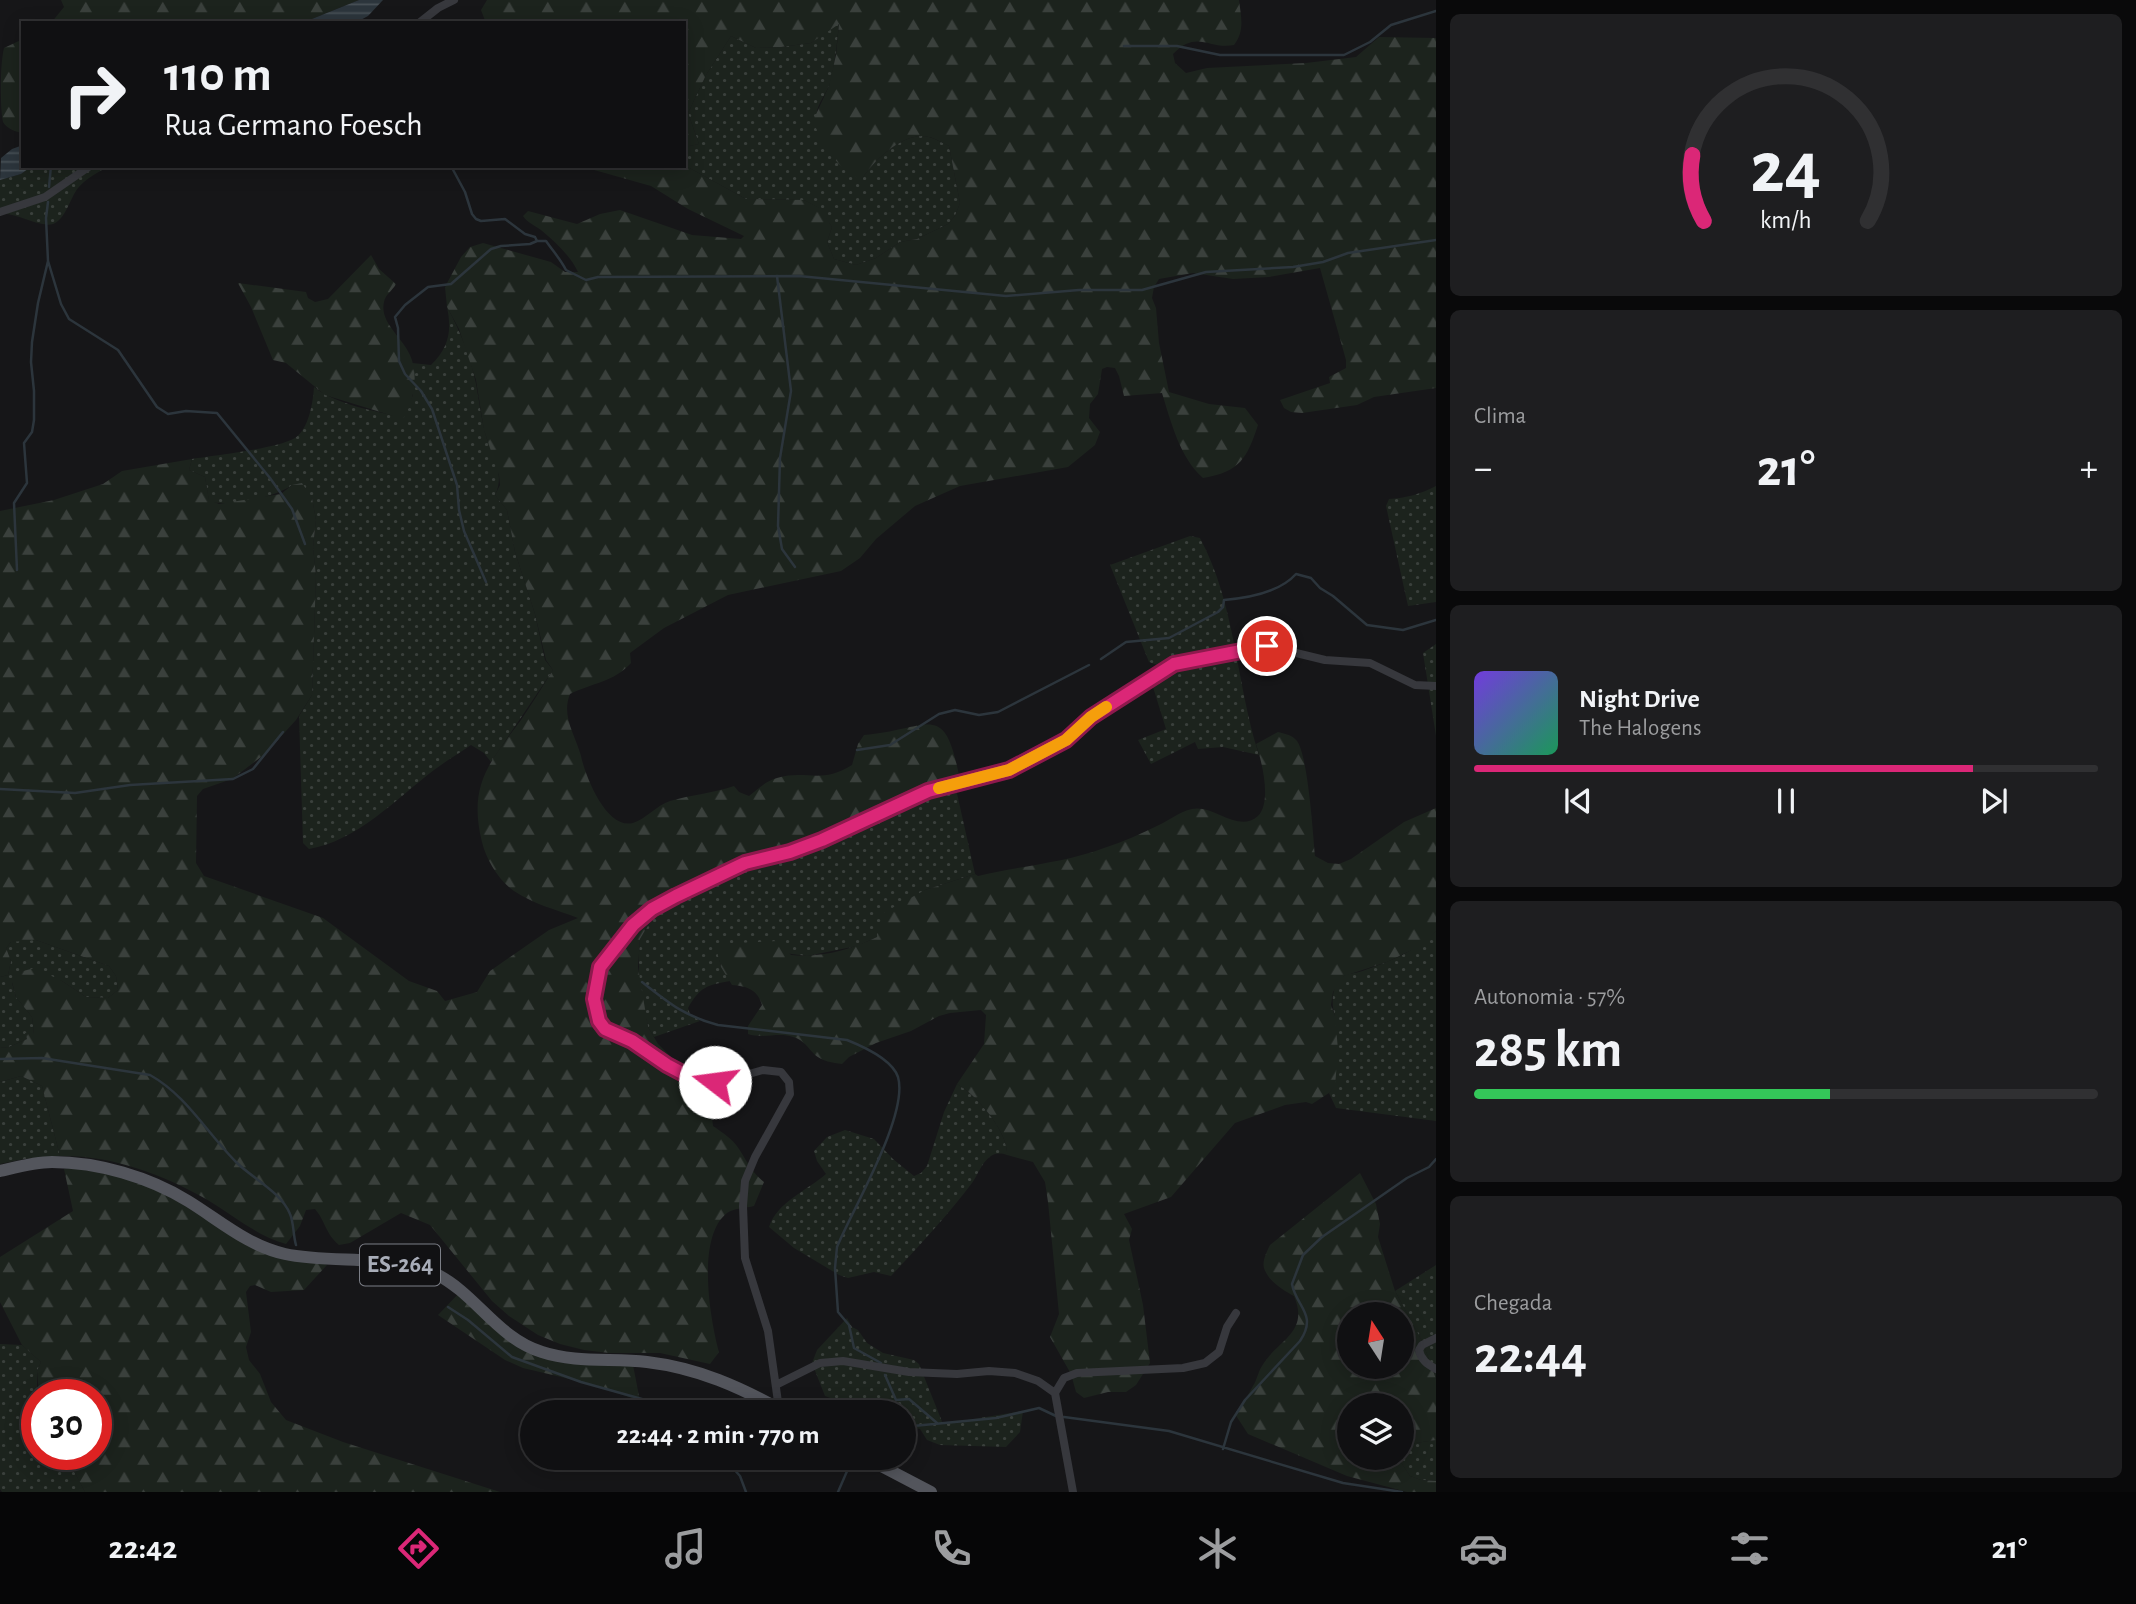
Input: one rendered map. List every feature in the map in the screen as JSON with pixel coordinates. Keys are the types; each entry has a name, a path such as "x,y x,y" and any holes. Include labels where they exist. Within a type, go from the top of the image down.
{"main road":[{"name":"ES-264","path":"0,1171 51,1162 90,1166 128,1175 163,1187 264,1248 317,1259 379,1262 433,1273 454,1286 507,1334 540,1352 677,1367 735,1385 762,1400"},
{"path":"889,1470 931,1492"}],"street":[{"path":"422,21 454,0"},
{"path":"0,212 45,197 87,168"},
{"path":"779,1400 768,1331 745,1258 743,1206 745,1181 755,1157 790,1094 789,1082 781,1072 763,1070 728,1080 703,1080 667,1065 632,1041 605,1029 596,1010 596,986 600,967 623,935 652,909 745,863 790,852 822,840 928,791 984,778 1018,766 1066,740 1091,717 1174,664 1267,646 1325,660 1370,663 1415,685 1436,686"},
{"path":"1073,1492 1055,1393 1064,1378 1077,1373 1183,1367 1205,1363 1219,1352 1227,1327 1236,1313"},
{"path":"1436,1338 1422,1345 1419,1350 1420,1356 1427,1364 1436,1369"},
{"path":"776,1385 820,1363 843,1361 909,1372 1015,1373 1038,1381 1055,1393"}],"green space":[{"path":"61,0 359,0 307,21 53,21 64,7"},
{"path":"487,0 1239,0 1241,29 1234,45 1196,41 1181,47 1173,54 1175,63 1186,73 1207,68 1306,63 1356,57 1379,37 1436,38 1436,388 1374,397 1357,405 1302,413 1291,412 1284,408 1280,400 1330,383 1329,377 1346,368 1320,268 1269,277 1233,279 1193,273 1159,279 1152,298 1156,308 1159,343 1169,392 1209,404 1245,408 1258,425 1246,455 1234,467 1203,478 1182,450 1162,393 1124,396 1115,368 1107,367 1102,369 1098,394 1090,404 1089,418 1100,432 1095,445 1068,467 960,486 915,506 876,539 860,558 841,571 728,595 664,628 630,653 631,663 617,674 570,694 568,717 587,775 606,810 623,823 638,821 665,803 678,799 734,786 739,792 749,796 773,779 797,775 822,776 841,771 852,765 858,744 864,735 921,725 932,725 941,729 949,740 961,786 835,839 740,871 663,909 650,922 640,939 638,967 648,1027 658,1044 686,1072 710,1080 733,1080 742,1089 743,1098 733,1108 712,1118 713,1126 734,1142 752,1170 764,1182 754,1206 727,1213 717,1225 711,1240 708,1259 709,1300 719,1352 710,1364 660,1353 584,1350 538,1335 492,1301 430,1225 401,1213 350,1243 339,1245 315,1209 306,1210 300,1226 286,1244 264,1235 206,1199 154,1174 98,1159 60,1156 42,1086 21,1076 0,1082 0,1048 27,1039 25,1033 34,1034 32,1017 16,997 12,982 19,972 35,968 86,997 108,998 118,990 116,976 109,966 36,940 11,942 6,948 11,961 8,975 0,977 0,511 54,500 103,484 122,471 192,459 189,470 205,477 209,500 219,504 281,494 292,485 302,483 312,498 316,520 313,547 316,576 312,695 296,720 265,754 232,779 203,789 197,796 196,863 204,876 323,918 409,981 437,991 445,1001 477,992 490,971 549,930 578,918 529,900 508,887 498,876 487,855 478,822 478,805 484,776 499,749 553,670 546,660 535,614 515,552 507,510 495,495 500,485 499,475 484,430 476,380 459,329 447,307 445,287 461,257 470,247 483,243 551,262 565,272 578,272 562,249 523,216 528,211 577,224 600,214 620,210 692,235 741,239 744,236 688,209 651,186 587,168 686,166 746,199 804,200 820,208 832,227 827,242 834,259 856,265 876,258 900,242 917,239 948,224 955,216 960,203 949,146 936,139 920,136 900,142 882,156 862,179 845,170 826,147 813,121 829,86 839,24 811,43 781,47 756,48 731,36 706,75 688,113 699,144 686,147 686,21 485,21 481,10"},
{"path":"839,23 830,83 817,113 821,134 832,151 862,179 882,156 910,138 929,137 949,146 960,203 955,216 948,224 917,239 900,242 876,258 856,265 834,259 827,242 832,227 819,208 804,200 746,199 686,166 686,147 699,144 688,113 706,75 731,36 756,48 811,43"},
{"path":"21,40 21,132 12,130 3,122 1,86 4,48"},
{"path":"29,168 106,168 81,184 61,218 47,225 0,214 0,180 21,174"},
{"path":"371,255 379,269 396,284 385,299 383,309 388,323 407,349 413,363 414,388 403,419 325,395 286,363 273,360 238,283 306,292 308,298 315,302 328,299"},
{"path":"447,307 471,364 485,433 498,471 495,495 507,510 515,552 535,614 545,660 553,670 491,762 484,753 471,745 434,770 360,828 327,844 309,849 303,843 299,716 312,695 316,576 313,547 316,520 312,498 292,485 275,494 252,500 217,503 209,501 205,477 189,470 192,459 260,448 295,438 307,422 314,387 334,399 403,418 413,395 412,363 431,365 442,352 448,338"},
{"path":"1436,486 1436,602 1408,606 1386,506 1389,499 1413,495"},
{"path":"1190,536 1200,538 1221,590 1259,755 1223,747 1198,749 1195,742 1151,764 1138,740 1166,729 1153,687 1179,670 1176,665 1149,662 1110,565"},
{"path":"1436,644 1436,736 1423,653"},
{"path":"1278,732 1293,737 1301,749 1315,856 1328,863 1339,864 1351,859 1404,822 1436,808 1436,931 1422,945 1387,962 1344,976 1333,992 1331,1005 1335,1016 1338,1050 1335,1086 1329,1093 1312,1104 1306,1102 1285,1105 1235,1123 1171,1197 1124,1214 1132,1229 1129,1240 1143,1305 1150,1363 1136,1385 1126,1392 1108,1392 1084,1398 1076,1392 1071,1374 1050,1337 1059,1314 1045,1182 1033,1162 1007,1155 1003,1136 990,1115 973,1096 957,1084 984,1044 986,1015 981,1010 939,1016 911,1031 876,1043 849,1057 842,1064 828,1061 818,1057 797,1038 748,1034 748,1026 762,1005 751,990 732,985 721,967 715,944 778,941 791,955 835,952 877,937 883,913 925,890 975,874 978,876 1089,853 1132,838 1192,809 1209,811 1242,822 1250,821 1262,810 1265,792 1256,744"},
{"path":"956,789 975,874 925,890 877,937 857,946 807,956 716,944 721,967 730,981 710,986 696,995 688,1008 690,1014 700,1021 654,1037 648,1027 639,984 639,953 640,939 650,922 663,909 740,871 835,839"},
{"path":"1436,931 1436,1121 1336,1108 1329,1093 1335,1085 1334,989 1346,975 1403,955"},
{"path":"36,940 109,966 116,976 118,990 108,998 86,997 62,981 20,972 12,983 16,997 32,1017 34,1034 26,1034 27,1039 0,1048 0,977 8,975 11,961 6,948 11,942"},
{"path":"21,1076 42,1086 60,1156 0,1164 0,1082"},
{"path":"957,1084 973,1096 990,1115 1003,1136 1007,1155 997,1154 988,1159 953,1207 891,1276 874,1272 848,1278 839,1275 794,1248 769,1227 786,1203 826,1174 814,1151 827,1137 845,1130 874,1139 914,1176 921,1173 927,1166 944,1112"},
{"path":"64,1169 100,1172 145,1184 225,1227 327,1265 304,1290 271,1292 255,1285 250,1286 246,1292 251,1332 246,1347 249,1360 260,1374 271,1402 286,1420 343,1442 500,1492 85,1492 73,1470 112,1470 112,1379 38,1379 37,1371 41,1362 22,1345 0,1302 0,1257 73,1211"},
{"path":"1360,1173 1376,1204 1380,1224 1378,1237 1401,1302 1337,1302 1337,1379 1414,1379 1414,1326 1436,1379 1436,1440 1414,1443 1414,1393 1337,1393 1337,1470 1406,1470 1410,1476 1436,1481 1436,1492 1407,1492 1347,1476 1248,1434 1235,1414 1251,1390 1262,1366 1290,1335 1298,1319 1294,1296 1272,1281 1264,1268 1264,1259 1270,1245"},
{"path":"1436,1265 1436,1379 1414,1326 1414,1302 1401,1302 1395,1291"},
{"path":"462,1290 532,1346 633,1365 640,1400 595,1385 523,1368 505,1360 438,1315"},
{"path":"847,1318 867,1343 883,1353 914,1360 919,1364 943,1424 1023,1411 1020,1432 1006,1447 940,1445 927,1440 920,1429 916,1428 916,1400 836,1400 825,1396 812,1363 817,1350"},
{"path":"0,1344 22,1345 41,1362 37,1379 21,1379 21,1470 73,1470 85,1492 2,1492"},
{"path":"1436,1440 1436,1481 1410,1476 1406,1470 1414,1470 1414,1443"}],"shaded area":[{"path":"359,0 383,0 368,16 359,21 307,21"},
{"path":"21,146 21,168 29,168 21,174 0,180 1,158"}],"waterway":[{"path":"1124,46 1177,46 1220,55 1344,55 1370,42 1391,25 1436,11"},
{"path":"49,187 51,168"},
{"path":"452,168 476,219 505,219 525,234 535,237 537,241 546,241 566,270 586,280 598,277 799,276 1006,296 1079,290 1142,290 1206,272 1293,267 1323,262 1348,253 1436,240"},
{"path":"17,570 14,503 27,483 24,443 32,432 34,420 32,342 48,261 48,202"},
{"path":"486,582 464,531 457,485 432,409 421,391 405,374 399,361 395,317 405,305 428,287 451,284 491,249 537,241"},
{"path":"48,261 61,304 69,319 118,350 157,407 168,414 186,411 217,413 292,509 305,544"},
{"path":"777,276 791,391 780,458 778,526 782,549 795,567"},
{"path":"1101,659 1126,642 1169,638 1218,612 1223,607 1224,600 1273,590 1296,574 1311,578 1367,625 1403,630 1436,620"},
{"path":"857,750 890,745 939,714 955,710 979,715 998,712 1089,665"},
{"path":"0,789 75,793 130,785 233,779 253,769 283,732"},
{"path":"642,982 677,1008 706,1021 718,1025 847,1040 876,1054 895,1070 899,1094 895,1114 877,1162 837,1247 835,1268 838,1312 849,1325 854,1348 881,1363"},
{"path":"0,1059 42,1058 150,1075 163,1083 196,1115 225,1151 286,1206 296,1245"},
{"path":"1223,1449 1231,1422 1245,1400 1300,1341 1305,1332 1306,1317 1292,1284 1303,1255 1322,1237 1407,1178 1429,1167 1436,1159"},
{"path":"448,1307 512,1357 581,1382 645,1400"},
{"path":"885,1375 896,1400 909,1399 937,1423"},
{"path":"916,1426 996,1418 1039,1408 1056,1416"},
{"path":"1064,1417 1169,1431 1343,1483 1402,1492"},
{"path":"735,1470 746,1492"},
{"path":"838,1492 848,1470"}],"slow traffic":[{"path":"939,788 984,778 1037,757 1066,740 1106,707"}],"route":[{"path":"715,1082 684,1074 632,1041 605,1029 599,1021 594,999 600,967 623,935 652,909 745,863 790,852 822,840 928,791 984,778 1037,757 1066,740 1091,717 1174,664 1267,646"}]}
